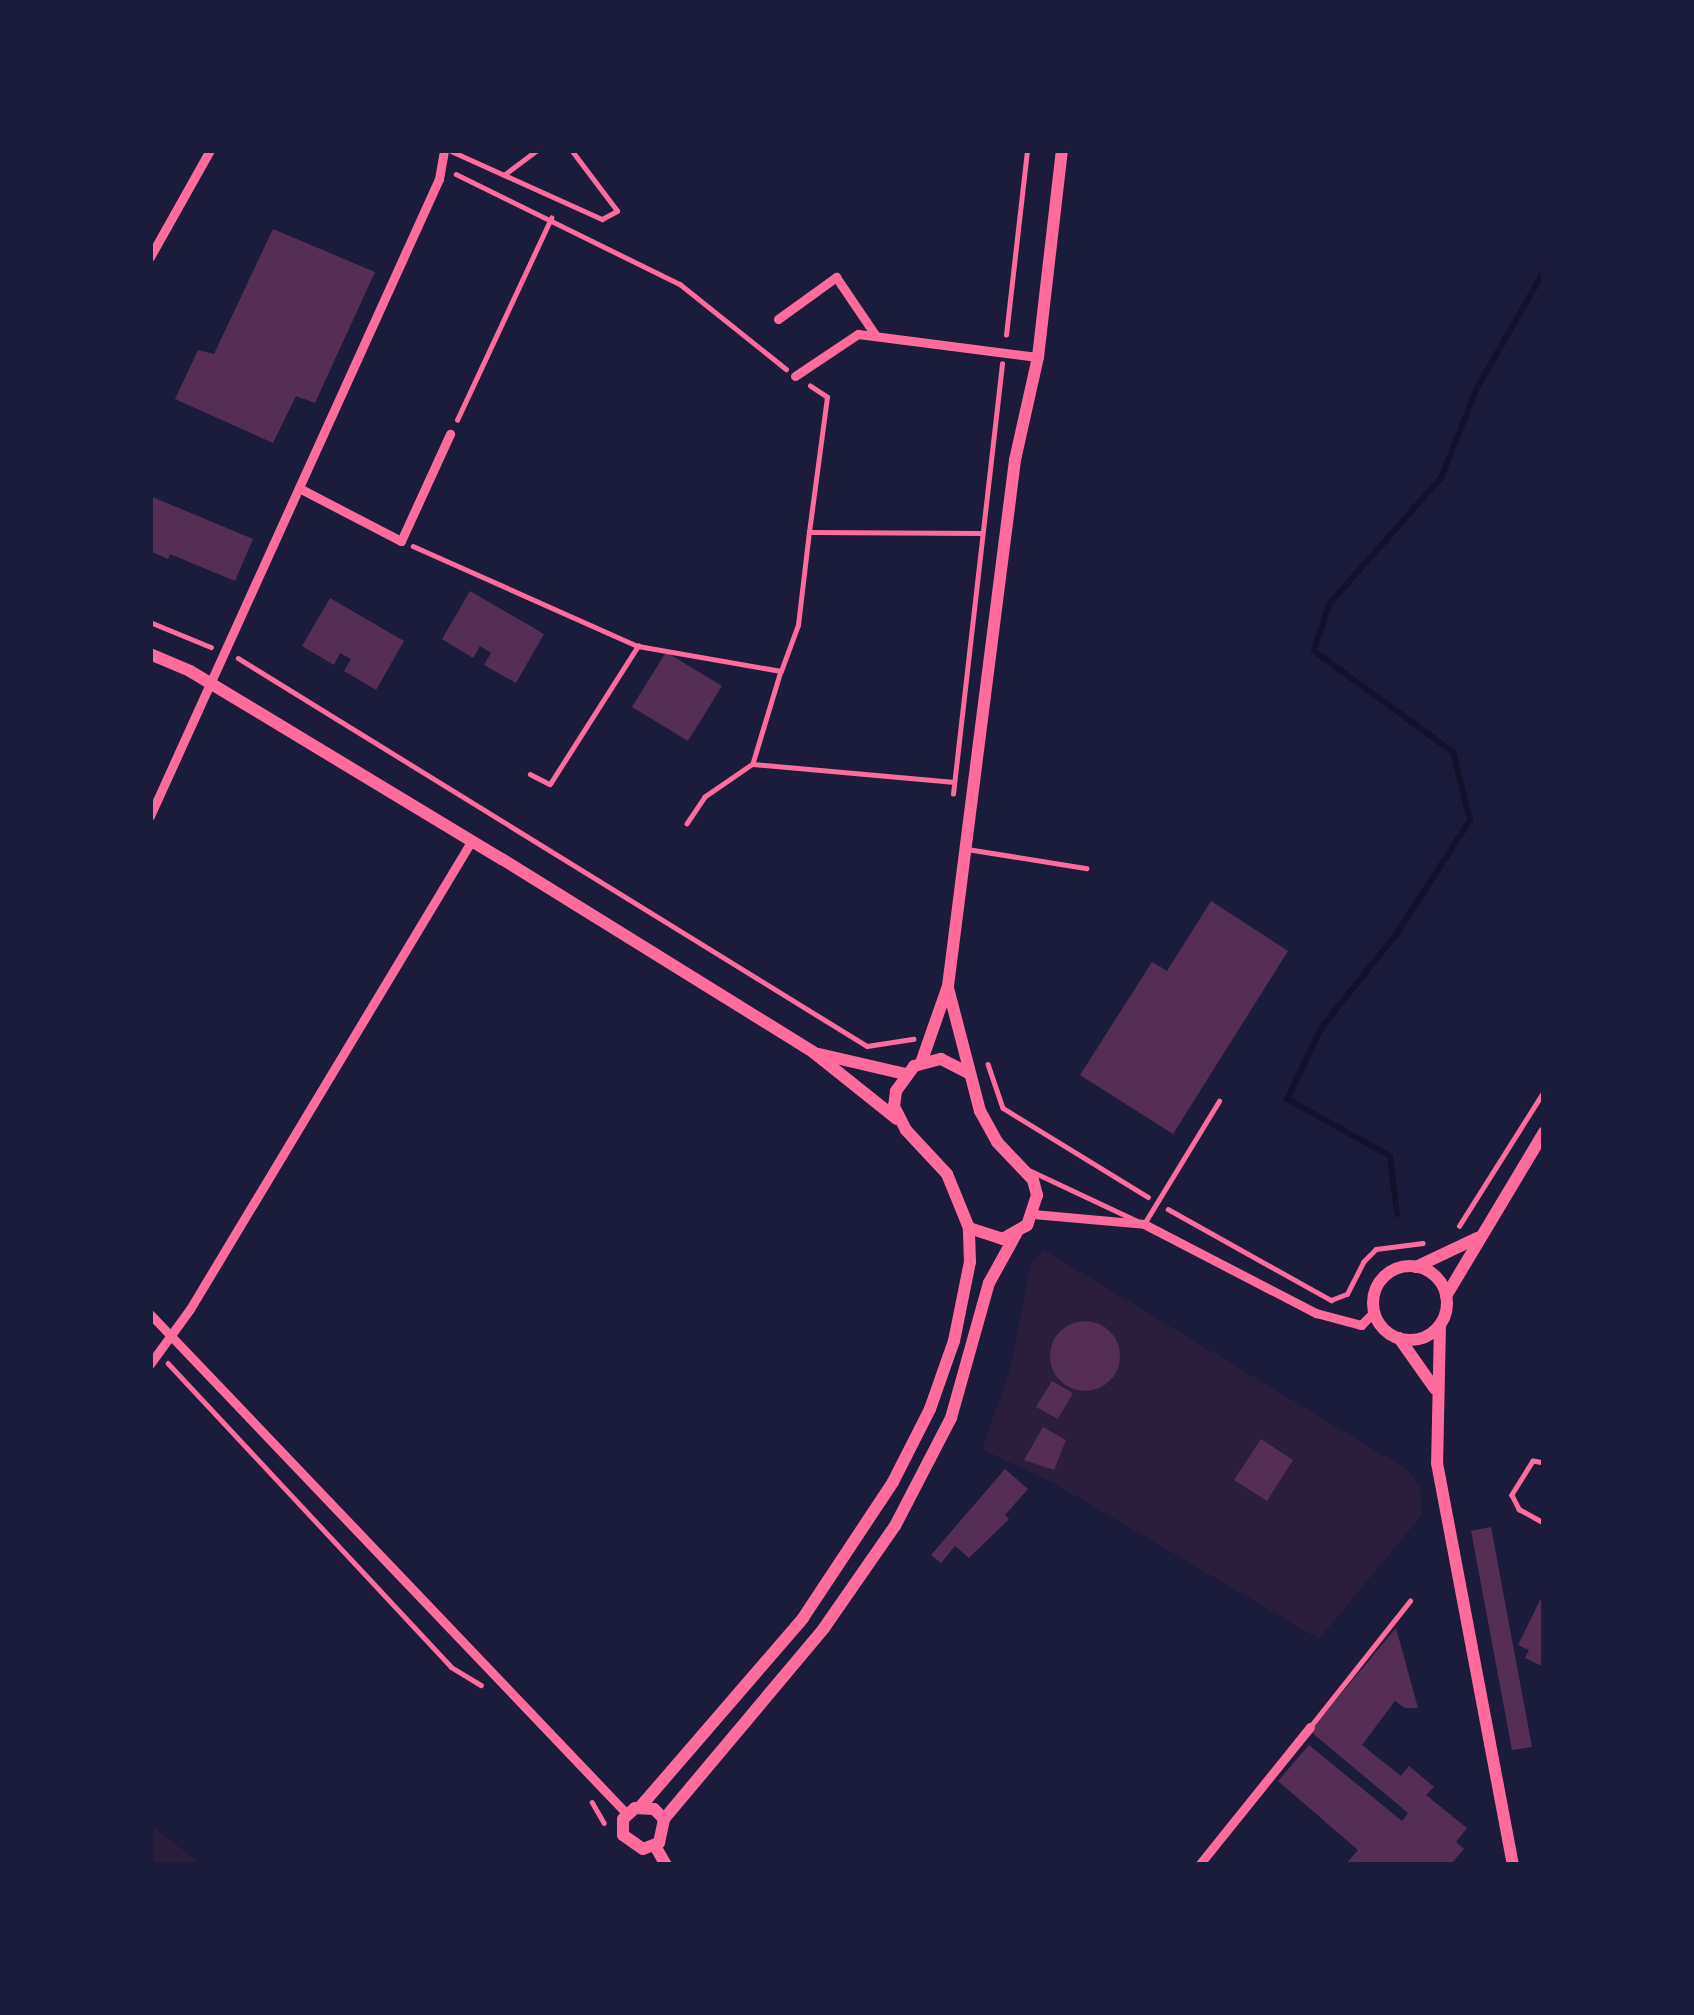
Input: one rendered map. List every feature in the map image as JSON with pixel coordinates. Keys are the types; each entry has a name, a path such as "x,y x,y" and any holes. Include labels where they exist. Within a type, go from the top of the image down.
{"street":[{"path":"150,257 210,150"},
{"path":"150,816 447,150"},
{"path":"921,1063 948,986 1015,460 1038,357 1062,150"},
{"path":"778,319 836,277 876,336"},
{"path":"795,376 858,334 1038,357"},
{"path":"299,488 400,541 450,434"},
{"path":"150,654 211,683 812,1052 898,1119 946,1174 969,1228 970,1262 954,1341 930,1409 893,1482 802,1618 641,1806 627,1814 622,1826 627,1841 643,1849 655,1846 664,1832 664,1819 824,1628 895,1526 951,1418 988,1283 1033,1214 1036,1195 1024,1168 987,1127 968,1073 948,986"},
{"path":"150,1364 171,1338 472,840"},
{"path":"812,1052 905,1074"},
{"path":"898,1119 896,1090 905,1074 921,1063 941,1059 968,1073"},
{"path":"1513,1865 1437,1463 1435,1390 1446,1297 1544,1132"},
{"path":"1033,1214 1144,1224 1316,1313 1361,1325 1374,1312 1383,1278 1478,1238"},
{"path":"969,1228 992,1239 1016,1234"},
{"path":"1416,1267 1436,1277 1446,1297"},
{"path":"1374,1312 1388,1333 1400,1339 1435,1390"},
{"path":"150,1314 627,1814"},
{"path":"1400,1339 1422,1338 1440,1325"},
{"path":"1199,1865 1310,1727"},
{"path":"641,1806 654,1809 664,1819"},
{"path":"655,1846 666,1865"}],"lane":[{"path":"447,150 602,219 616,211 571,150"},
{"path":"504,175 537,150"},
{"path":"964,849 1086,868"},
{"path":"1024,1168 1144,1224 1219,1101"},
{"path":"1544,1463 1533,1461 1512,1495 1519,1509 1544,1523"},
{"path":"1310,1727 1410,1601"}],"path":[{"path":"952,805 1027,150"},
{"path":"441,167 680,284 826,398 798,626 753,764 706,797 686,824"},
{"path":"450,434 551,218"},
{"path":"808,532 982,533"},
{"path":"400,541 638,646 781,671"},
{"path":"150,622 245,660 867,1046 914,1039"},
{"path":"530,774 550,784 638,646"},
{"path":"753,764 954,782"},
{"path":"983,1052 1003,1108 1331,1300 1347,1294 1363,1262 1376,1250 1440,1240"},
{"path":"1453,1232 1544,1091"},
{"path":"158,1354 451,1667 485,1688"},
{"path":"591,1800 601,1818"}],"shaded area":[{"path":"1044,1250 1406,1469 1420,1487 1422,1515 1319,1639 1057,1485 982,1449 1010,1369 1031,1263"},
{"path":"150,1824 202,1865 150,1865"}],"building":[{"path":"273,229 375,272 315,403 296,396 273,443 175,399 198,350 214,354"},
{"path":"150,496 253,539 235,581 170,554 168,559 150,551"},
{"path":"470,591 544,634 516,683 484,665 491,653 480,646 473,658 442,639"},
{"path":"330,598 404,641 376,690 344,671 351,659 340,653 334,665 302,646"},
{"path":"666,652 722,686 688,741 632,707"},
{"path":"1211,901 1288,951 1173,1134 1080,1075 1152,962 1167,971"},
{"path":"1085,1321 1110,1331 1120,1356 1110,1381 1085,1391 1060,1381 1050,1356 1060,1331"},
{"path":"1052,1381 1073,1393 1058,1419 1036,1407"},
{"path":"1043,1427 1066,1440 1054,1470 1024,1460"},
{"path":"1261,1439 1293,1460 1267,1501 1234,1480"},
{"path":"1005,1469 1028,1489 1005,1515 1009,1519 969,1558 955,1546 941,1563 931,1555"},
{"path":"1491,1527 1532,1747 1512,1750 1471,1531"},
{"path":"1544,1592 1544,1667 1525,1658 1529,1650 1518,1645"},
{"path":"1396,1628 1418,1708 1405,1708 1395,1701 1362,1745 1401,1776 1409,1766 1434,1787 1426,1795 1467,1828 1456,1842 1464,1849 1450,1865 1345,1865 1358,1850 1278,1781 1309,1745 1402,1821 1408,1813 1310,1731"}],"waterway":[{"path":"1397,1214 1390,1156 1287,1099 1322,1027 1395,936 1470,820 1453,752 1314,651 1329,604 1441,478 1477,388 1544,271"}]}
